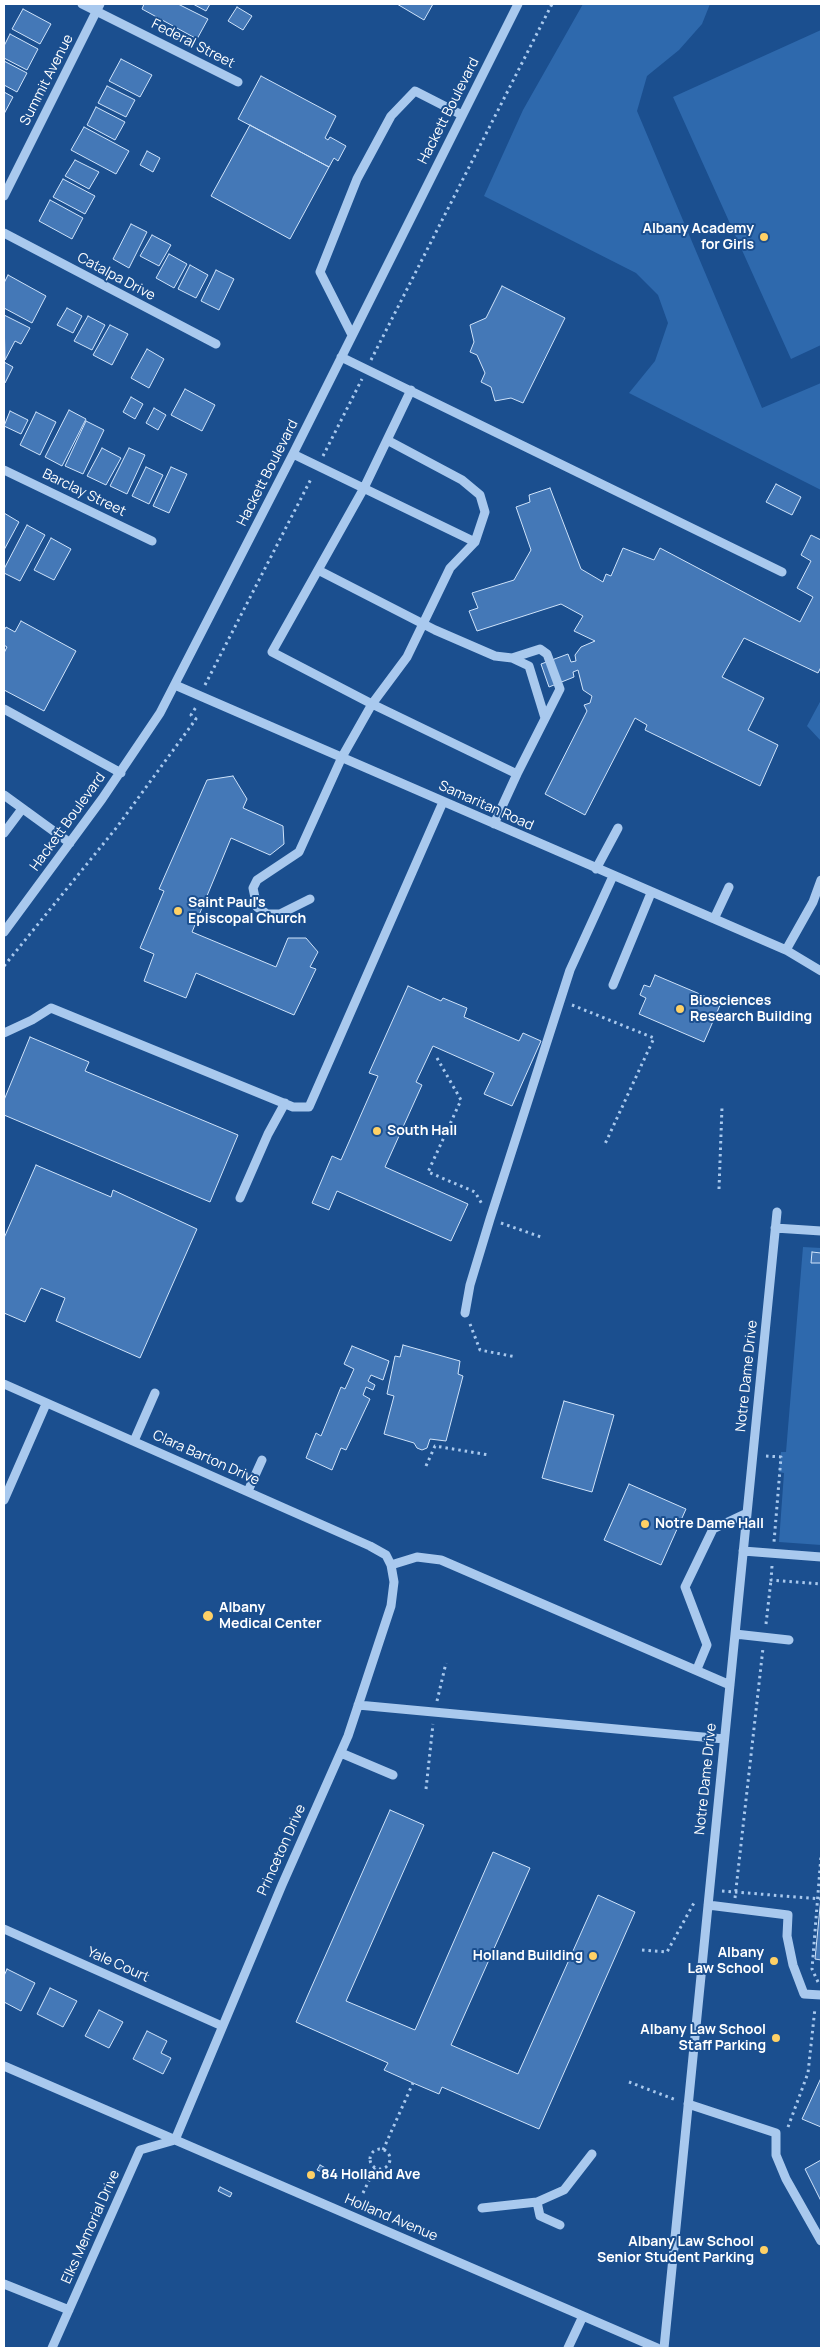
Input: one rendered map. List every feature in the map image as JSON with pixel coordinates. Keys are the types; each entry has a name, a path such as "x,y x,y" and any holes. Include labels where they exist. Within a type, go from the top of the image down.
{"street":[{"name":"Federal Street","path":"82,4 98,8 238,82"},
{"name":"Hackett Boulevard","path":"4,932 121,773 160,713 293,454 518,4"},
{"name":"Summit Avenue","path":"4,196 98,8"},
{"path":"352,335 320,272 357,179 392,116 415,91 462,115"},
{"name":"Catalpa Drive","path":"4,233 216,344"},
{"path":"341,357 782,572"},
{"path":"411,390 364,488 272,652 372,704 517,774"},
{"path":"310,900 280,914 267,914 257,906 252,888 257,880 299,852 342,757 372,704 407,657 450,568 475,542 485,512 480,495 462,480 387,440"},
{"path":"293,454 475,542"},
{"name":"Barclay Street","path":"4,470 152,541"},
{"path":"318,570 495,656 512,658 529,666 545,718"},
{"path":"494,824 560,689 547,654 540,649 512,658"},
{"name":"Samaritan Road","path":"175,685 786,950 821,972"},
{"path":"4,710 121,773"},
{"path":"4,795 70,843"},
{"path":"4,1033 32,1020 51,1008 293,1107 309,1107 443,802"},
{"path":"4,833 22,808"},
{"path":"596,869 618,828"},
{"path":"465,1313 470,1285 490,1219 570,970 613,876"},
{"path":"786,950 814,902 821,880"},
{"path":"714,919 729,887"},
{"path":"613,985 651,893"},
{"path":"240,1198 268,1134 285,1103"},
{"name":"Notre Dame Drive","path":"664,2348 777,1212"},
{"path":"775,1228 821,1231"},
{"name":"Clara Barton Drive","path":"4,1384 370,1546 386,1555 392,1565"},
{"path":"134,1441 155,1393"},
{"path":"4,1500 46,1404"},
{"path":"248,1491 262,1460"},
{"path":"697,1669 707,1645 685,1587 713,1529 747,1513"},
{"path":"743,1551 821,1557"},
{"path":"392,1565 417,1557 441,1560 697,1669 730,1685"},
{"name":"Princeton Drive","path":"175,2140 222,2026 341,1753 391,1606 394,1582 392,1565"},
{"path":"735,1634 789,1640"},
{"path":"358,1705 724,1739"},
{"path":"341,1753 393,1775"},
{"path":"708,1905 788,1916 787,1936 793,1965 804,1994 819,1994"},
{"name":"Yale Court","path":"4,1929 222,2026"},
{"name":"Holland Avenue","path":"4,2066 657,2348"},
{"path":"688,2104 776,2133 776,2155 786,2179 821,2241"},
{"name":"Elks Memorial Drive","path":"52,2348 140,2150 175,2140"},
{"path":"482,2208 537,2202 564,2190 592,2154"},
{"path":"537,2202 540,2216 560,2225"},
{"path":"4,2284 69,2310"},
{"path":"568,2348 583,2316"}],"path":[{"path":"4,966 117,827 196,719 191,715 201,696 208,676 317,467 552,4"},
{"path":"561,1000 654,1038 605,1144"},
{"path":"437,1058 461,1100 428,1172 475,1192 490,1219 541,1236"},
{"path":"719,1189 722,1107"},
{"path":"465,1313 480,1350 516,1356"},
{"path":"426,1466 434,1446 489,1455"},
{"path":"734,1908 771,1580 781,1457 752,1456"},
{"path":"771,1580 821,1584"},
{"path":"786,2132 808,2073 819,1994 818,1982 812,1969 821,1856"},
{"path":"629,2082 688,2104"},
{"path":"382,2150 413,2083"},
{"path":"382,2150 388,2154 389,2162 383,2169 375,2168 371,2162 372,2154 382,2150"},
{"path":"364,2193 375,2168"}],"shaded area":[{"path":"583,4 710,4 702,24 679,50 647,76 637,111 762,408 821,383 821,490 629,393 655,361 668,323 658,295 636,273 484,196 523,110"},
{"name":"Albany Academy for Girls","path":"821,30 821,345 791,359 673,97"},
{"path":"821,700 821,741 807,726"},
{"path":"803,1247 821,1248 821,1545 779,1542 784,1473 779,1472 781,1452 786,1452"}],"building":[{"path":"144,4 178,4 208,19 197,39 142,9"},
{"path":"193,4 210,4 206,11"},
{"path":"397,4 433,4 424,20"},
{"path":"237,7 252,16 243,30 228,21"},
{"path":"23,9 51,24 40,44 12,29"},
{"path":"10,34 38,49 27,70 4,58 4,46"},
{"path":"121,59 152,75 140,97 109,81"},
{"path":"4,61 27,73 17,92 4,85"},
{"path":"261,76 336,116 325,138 328,140 330,137 346,146 338,161 334,158 329,167 238,119"},
{"path":"107,86 135,100 126,117 98,103"},
{"path":"4,92 13,97 4,114"},
{"path":"96,107 125,122 115,140 87,125"},
{"path":"250,125 329,167 290,239 211,196"},
{"path":"84,127 129,151 116,174 71,150"},
{"path":"147,151 160,158 153,172 140,165"},
{"path":"75,160 99,172 89,189 65,176"},
{"path":"63,179 95,196 85,214 53,197"},
{"path":"50,200 83,218 72,239 39,221"},
{"path":"131,224 147,232 129,268 113,259"},
{"path":"152,235 171,245 159,266 140,256"},
{"path":"169,254 187,264 174,288 156,278"},
{"path":"190,265 208,275 196,298 178,289"},
{"path":"216,270 234,279 219,310 201,301"},
{"path":"8,275 46,296 32,323 4,308 4,283"},
{"path":"502,286 565,318 523,403 511,398 495,401 491,387 481,382 485,373 477,355 470,352 474,342 470,325 486,318"},
{"path":"67,308 82,316 73,333 57,325"},
{"path":"4,315 30,328 21,344 15,341 5,360"},
{"path":"88,316 105,325 92,350 74,341"},
{"path":"110,325 128,334 112,365 93,355"},
{"path":"147,349 164,359 149,388 131,378"},
{"path":"4,362 13,367 5,383 4,383"},
{"path":"185,389 215,405 202,431 171,415"},
{"path":"131,397 143,404 135,419 123,412"},
{"path":"154,408 166,415 158,430 146,423"},
{"path":"69,410 86,419 62,466 45,457"},
{"path":"10,411 28,420 21,434 4,426"},
{"path":"36,412 56,422 40,455 20,445"},
{"path":"86,421 104,430 83,474 65,466"},
{"path":"102,448 121,458 106,485 87,476"},
{"path":"129,448 145,455 127,494 110,486"},
{"path":"146,467 163,475 149,504 132,496"},
{"path":"171,467 187,474 169,513 153,506"},
{"path":"776,484 801,497 792,515 766,502"},
{"path":"550,488 581,569 603,582 606,574 611,576 623,548 654,560 660,548 800,622 813,597 797,588 811,561 801,555 811,535 821,540 821,667 818,673 744,638 722,677 764,698 748,730 778,745 760,786 645,730 647,725 635,718 585,815 545,794 587,711 584,705 590,703 592,696 583,690 578,670 573,672 574,677 549,687 541,664 568,654 571,662 576,661 575,655 581,647 595,641 574,631 583,616 561,604 477,631 469,611 478,608 472,593 514,580 531,550 516,507 530,502 529,495"},
{"path":"4,513 19,522 4,550"},
{"path":"27,525 45,535 20,581 4,573 4,569"},
{"path":"51,538 71,549 54,580 34,570"},
{"path":"21,621 76,651 44,711 4,690 4,653 7,647 4,645 4,631 6,627 15,632"},
{"name":"Saint Paul's Episcopal Church","path":"233,776 247,799 243,808 283,826 284,844 270,855 231,838 192,932 276,967 288,938 306,938 318,952 310,967 316,969 294,1015 196,973 186,998 144,981 154,954 140,948 164,891 159,889 207,780"},
{"name":"Biosciences Research Building","path":"655,975 721,1003 704,1042 639,1014 646,998 640,995 644,985 650,987"},
{"name":"South Hall","path":"408,986 441,1001 443,998 467,1008 464,1017 519,1041 523,1033 541,1041 512,1106 484,1094 494,1073 433,1046 416,1082 422,1085 385,1167 468,1204 451,1241 337,1191 329,1210 312,1203 332,1156 341,1160 378,1076 369,1073"},
{"path":"30,1037 89,1062 85,1071 238,1135 210,1202 4,1115 4,1100"},
{"path":"36,1165 111,1197 113,1190 197,1229 140,1358 56,1321 65,1298 41,1288 25,1322 4,1313 4,1238"},
{"path":"812,1252 821,1253 821,1263 811,1263"},
{"path":"403,1345 460,1361 458,1374 463,1376 446,1441 430,1439 427,1448 422,1450 417,1448 414,1443 384,1434 394,1396 387,1394 395,1356 400,1357"},
{"path":"352,1346 389,1361 383,1380 371,1375 368,1381 375,1385 373,1390 366,1387 363,1395 370,1399 346,1450 341,1448 332,1470 306,1458 316,1433 321,1436 341,1387 345,1389 354,1369 344,1364"},
{"path":"564,1401 614,1415 592,1492 542,1478"},
{"name":"Notre Dame Hall","path":"629,1484 686,1509 661,1565 604,1540"},
{"name":"Holland Building","path":"390,1810 424,1825 346,2001 415,2030 493,1852 530,1868 451,2045 518,2074 598,1895 635,1912 539,2129 442,2087 439,2094 413,2083 384,2070 388,2063 296,2022"},
{"path":"821,1897 821,1960 815,1959"},
{"path":"7,1969 35,1983 21,2011 4,2002 4,1976"},
{"path":"50,1988 77,2001 63,2027 37,2014"},
{"path":"99,2010 123,2022 109,2048 85,2036"},
{"path":"147,2031 167,2041 161,2053 171,2058 163,2074 133,2059"},
{"path":"821,2078 821,2127 802,2119"},
{"path":"821,2160 821,2201 805,2169"},
{"path":"320,2165 331,2171 329,2175 317,2170"},
{"path":"220,2187 232,2193 230,2197 218,2191"}],"place":[{"name":"Albany Academy for Girls","path":"764,237"},
{"name":"Saint Paul's Episcopal Church","path":"178,911"},
{"name":"Biosciences Research Building","path":"680,1009"},
{"name":"South Hall","path":"377,1131"},
{"name":"Notre Dame Hall","path":"645,1524"},
{"name":"Albany Medical Center","path":"208,1616"},
{"name":"Holland Building","path":"593,1956"},
{"name":"Albany Law School","path":"774,1961"},
{"name":"Albany Law School Staff Parking","path":"776,2038"},
{"name":"84 Holland Ave","path":"311,2175"},
{"name":"Albany Law School Senior Student Parking","path":"764,2250"}]}
